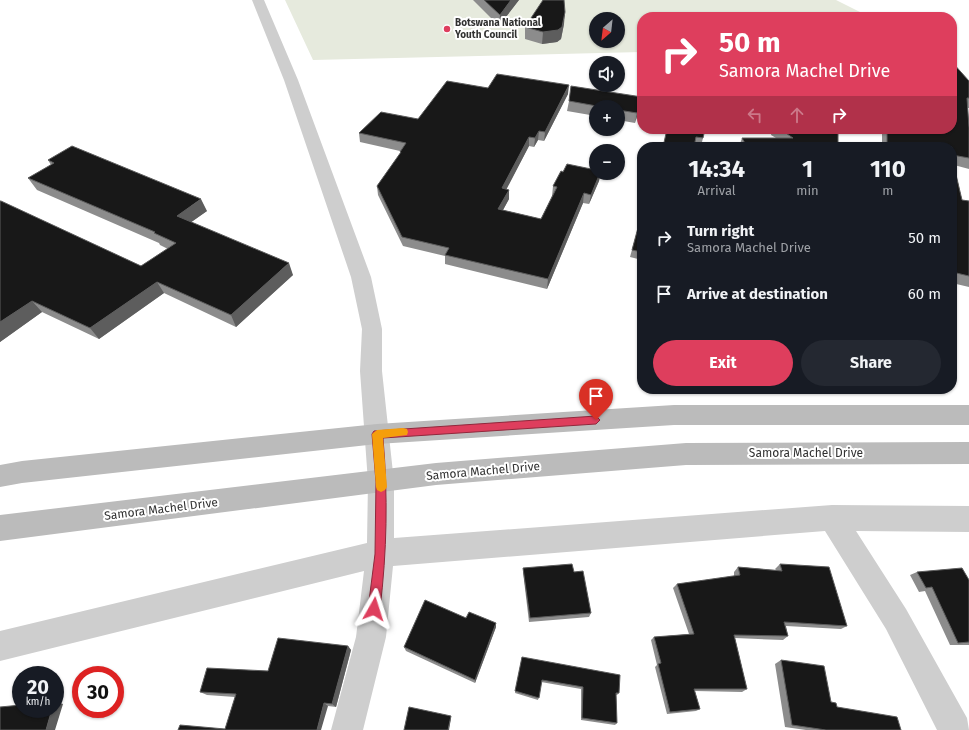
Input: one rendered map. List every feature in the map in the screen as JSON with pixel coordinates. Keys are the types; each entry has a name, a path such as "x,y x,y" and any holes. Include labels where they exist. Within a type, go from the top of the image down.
{"main road":[{"path":"0,476 22,472 377,434 674,415 969,415"},
{"name":"Samora Machel Drive","path":"0,528 436,474 686,454 969,453"}],"street":[{"path":"258,0 293,84 361,277 372,328 371,371 381,482 380,554 371,637 347,730"},
{"path":"832,518 896,619 955,730"},
{"path":"0,646 380,554 832,518 969,519"}],"shaded area":[{"name":"Botswana National Youth Council","path":"285,0 836,0 860,12 637,12 637,52 313,60"}],"building":[{"path":"484,0 511,0 500,15"},
{"path":"543,0 564,0 565,12 562,27 558,30 543,32 525,27"},
{"path":"957,68 969,81 969,98 967,98 969,158 957,156 957,142 887,142 887,134 957,134"},
{"path":"497,74 569,85 545,132 539,131 535,138 529,137 502,188 509,190 498,209 541,219 557,187 553,186 561,171 563,172 567,164 589,169 589,180 597,180 591,195 584,193 548,279 445,255 449,248 402,237 377,186 406,143 359,133 381,112 418,119 447,81 488,88"},
{"path":"571,86 589,89 589,92 610,92 637,96 637,113 625,111 625,100 589,100 589,105 569,101"},
{"path":"666,134 704,134 703,138 696,137 695,142 664,142"},
{"path":"787,134 838,134 838,142 744,142 742,138 793,138"},
{"path":"72,146 201,199 177,216 289,263 231,315 157,282 90,328 32,301 0,322 0,201 141,266 176,243 154,233 155,232 28,178 54,163 48,160"},
{"path":"957,179 962,200 969,201 969,276 957,273"},
{"path":"637,232 637,251 632,250"},
{"path":"572,564 574,572 583,571 591,613 530,618 523,568"},
{"path":"780,564 829,567 847,626 784,622 788,636 734,635 747,689 694,689 700,709 670,712 658,664 661,663 654,637 694,634 677,584 740,575 738,567 782,571"},
{"path":"962,568 969,580 969,642 958,643 932,587 926,588 917,572"},
{"path":"425,600 466,618 469,612 496,623 475,680 404,647"},
{"path":"278,638 348,646 332,704 324,703 317,730 178,730 180,725 225,729 236,694 200,692 207,668 268,671"},
{"path":"522,657 620,675 619,693 616,693 617,723 582,718 583,687 542,680 539,698 515,691"},
{"path":"781,660 824,666 831,702 836,703 837,707 897,717 901,730 826,730 792,725"},
{"path":"12,706 12,718 49,718 46,730 0,730 0,707"},
{"path":"409,707 451,716 448,730 404,730"}],"slow traffic":[{"path":"381,487 377,434 403,432"}],"place":[{"name":"Botswana National Youth Council","path":"447,29"}],"route":[{"path":"374,609 380,554 381,482 377,434 596,420"}]}
